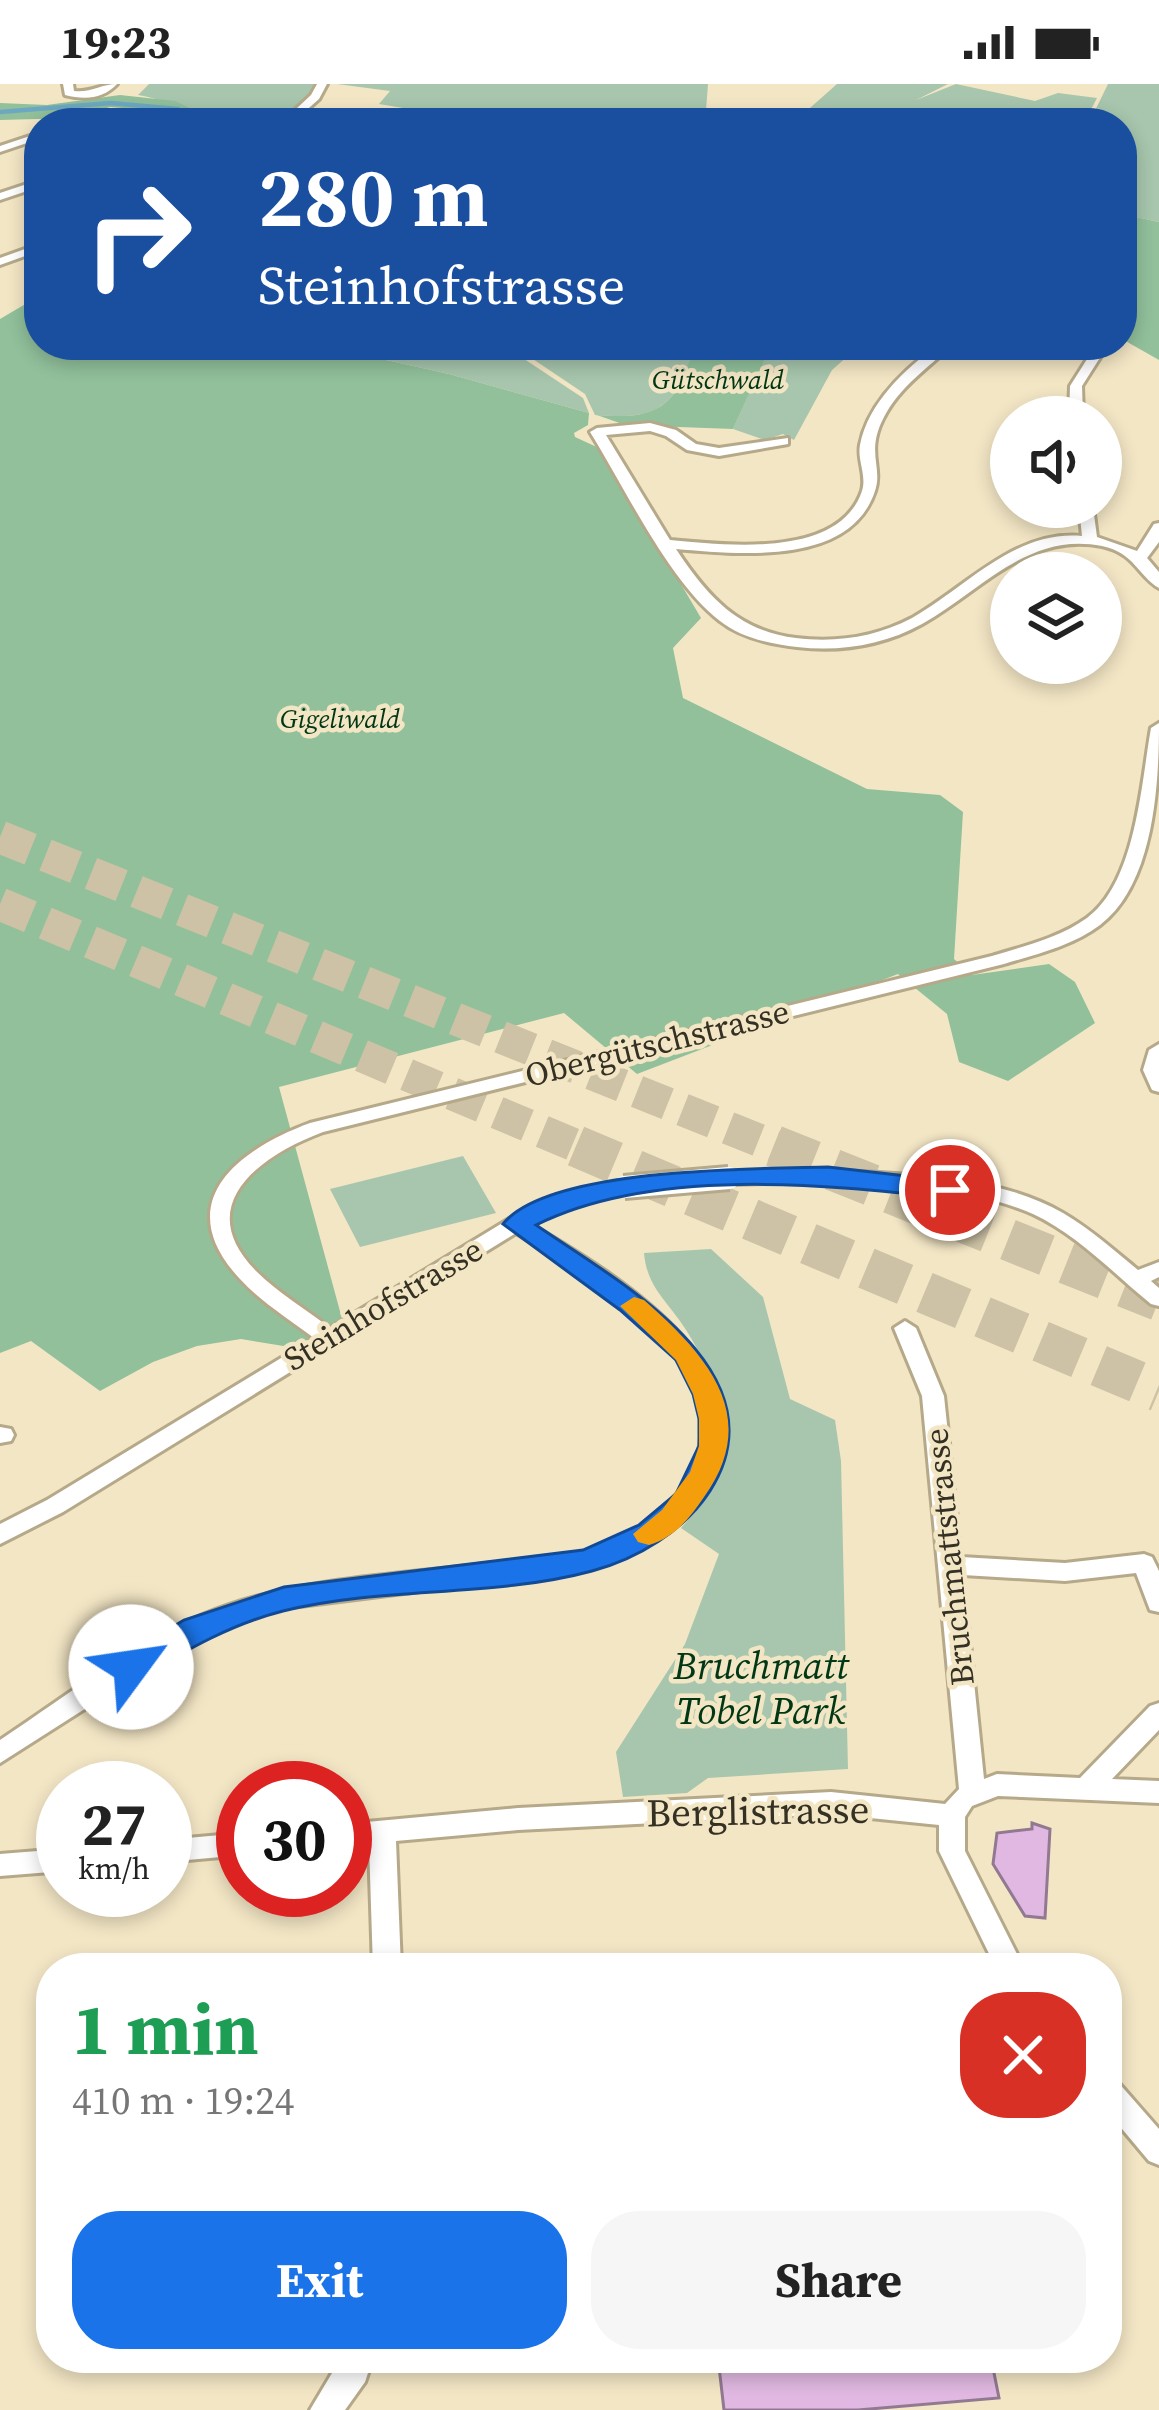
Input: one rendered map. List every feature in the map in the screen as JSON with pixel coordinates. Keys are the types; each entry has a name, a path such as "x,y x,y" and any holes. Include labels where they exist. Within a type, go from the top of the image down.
{"street":[{"path":"68,84 67,91 79,95 101,93 112,84"},
{"path":"303,108 322,84"},
{"path":"669,544 778,548 826,533 849,518 868,494 868,440 900,382 927,360"},
{"path":"1076,396 1076,386 1092,360"},
{"path":"783,441 719,452 692,447 650,427 597,432 690,580 728,621 775,638 824,644 892,633 1013,553 1034,545 1090,540 1137,557 1159,584"},
{"path":"1137,557 1147,552 1159,527"},
{"path":"1089,528 1090,540"},
{"name":"Obergütschstrasse","path":"329,1338 243,1270 220,1236 219,1209 233,1178 252,1158 317,1127 998,960 1079,931 1114,901 1127,877 1159,728"},
{"path":"1159,1050 1153,1070 1159,1086"},
{"name":"Steinhofstrasse","path":"0,1535 56,1507 516,1224 565,1201 624,1187 828,1176 1008,1198 1055,1217 1159,1299"},
{"path":"0,1753 195,1629 288,1598 542,1569 613,1553 673,1518 704,1475 713,1446 708,1394 687,1354 629,1303 516,1224"},
{"path":"1135,1280 1159,1269"},
{"name":"Bruchmattstrasse","path":"905,1328 933,1396 972,1792"},
{"path":"949,1565 1065,1573 1144,1562 1159,1603"},
{"path":"1088,1787 1159,1713"},
{"path":"1003,1953 952,1851 952,1816 972,1792 997,1786 1159,1792"},
{"name":"Berglistrasse","path":"372,1833 518,1819 831,1803 952,1816"},
{"path":"382,1832 387,1953"},
{"path":"0,1865 36,1862"},
{"path":"1122,2108 1159,2151"},
{"path":"326,2410 353,2373"}],"green space":[{"path":"149,84 319,84 300,108 184,108 138,95"},
{"path":"337,84 708,84 706,108 403,108 379,104 390,91"},
{"path":"837,84 948,84 916,100 956,84 1035,101 1058,93 1097,98 1092,108 810,108"},
{"path":"1108,84 1159,84 1159,222 1137,217 1137,108 1096,108"},
{"path":"120,95 175,101 190,108 24,108 24,119 0,120 0,103 47,105"},
{"path":"1137,217 1159,222 1159,360 1137,348"},
{"name":"Gigeliwald","path":"24,305 24,360 386,360 589,413 588,425 574,433 575,437 601,449 701,618 673,648 683,698 867,789 940,795 963,812 954,959 972,975 1049,964 1075,982 1095,1023 1008,1081 959,1062 947,1014 898,974 637,1074 564,1013 279,1087 344,1326 296,1348 241,1339 197,1346 153,1362 100,1391 31,1341 0,1353 0,319"},
{"path":"386,360 526,360 583,398 589,413"},
{"path":"534,360 691,360 677,390 648,412 595,415 585,394"},
{"name":"Gütschwald","path":"690,360 765,360 733,429 625,425 597,415 649,412 677,390"},
{"path":"764,360 843,360 832,370 794,440 783,434 765,440 733,429"},
{"path":"463,1156 496,1213 360,1247 330,1189"},
{"name":"Bruchmatt Tobel Park","path":"711,1249 763,1297 790,1399 835,1420 841,1461 848,1769 708,1778 687,1793 623,1797 616,1752 685,1644 719,1554 681,1528 716,1484 726,1447 721,1407 707,1367 654,1286 644,1253"}],"building":[{"path":"1032,1823 1050,1829 1045,1918 1025,1916 993,1864 997,1833 1032,1829"},
{"path":"720,2373 994,2373 999,2398 858,2410 724,2410"}],"waterway":[{"path":"49,108 111,103 167,108"},
{"path":"0,112 24,110"}],"tunnel":[{"path":"0,837 781,1149"},
{"path":"0,904 584,1149"},
{"path":"576,1146 1159,1391"},
{"path":"774,1146 1159,1300"}],"slow traffic":[{"path":"634,1306 687,1354 708,1394 714,1419 713,1446 704,1475 673,1518 649,1534"}],"route":[{"path":"131,1667 195,1629 284,1599 588,1561 650,1533 687,1502 704,1475 713,1446 714,1419 708,1394 687,1354 629,1303 516,1224 560,1203 606,1190 729,1178 828,1176 950,1190"}]}
